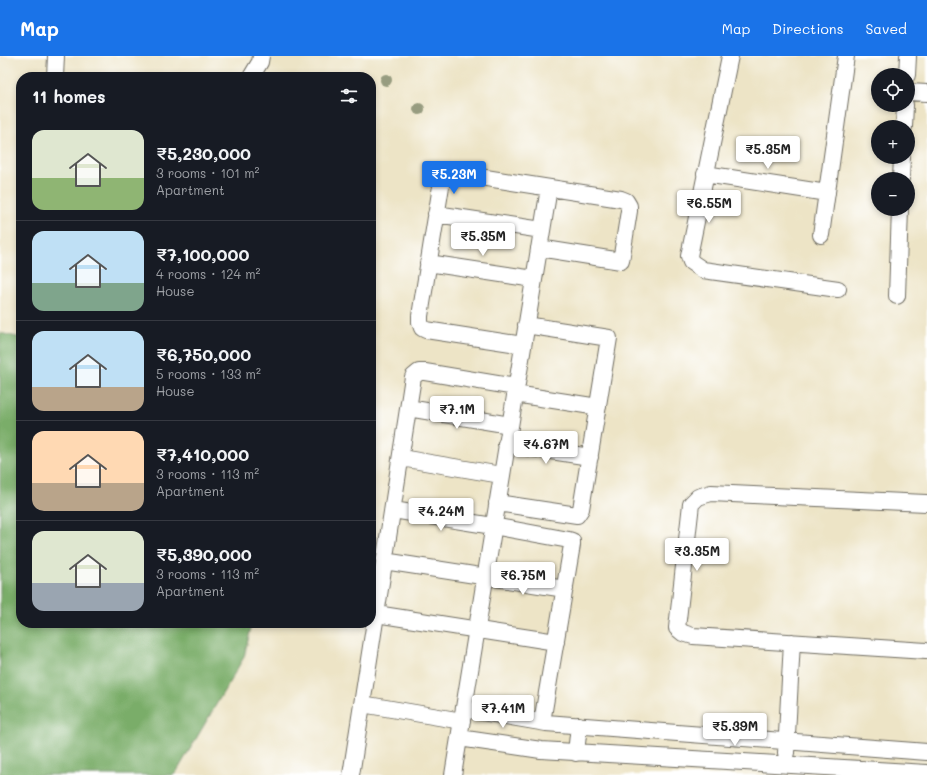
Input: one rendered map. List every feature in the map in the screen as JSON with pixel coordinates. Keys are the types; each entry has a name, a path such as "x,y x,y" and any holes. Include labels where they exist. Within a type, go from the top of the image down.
{"street":[{"path":"55,72 56,56"},
{"path":"254,72 260,62 261,56"},
{"path":"730,56 689,256 691,262 703,270 838,289"},
{"path":"820,235 846,56"},
{"path":"907,68 908,56"},
{"path":"915,92 927,93"},
{"path":"523,345 426,330 422,328 420,316 442,180 447,174 454,173 621,199 626,201 629,206 621,261 539,248"},
{"path":"705,174 827,193"},
{"path":"453,775 549,188"},
{"path":"436,214 542,230"},
{"path":"896,296 900,216"},
{"path":"428,262 534,279"},
{"path":"497,503 577,515 582,509 609,338 526,325"},
{"path":"556,642 376,614 413,377 419,372 425,372 598,407"},
{"path":"408,408 510,425"},
{"path":"506,444 590,457"},
{"path":"401,458 501,475"},
{"path":"926,503 711,494 698,497 691,504 677,628 683,633 693,636 926,651"},
{"path":"392,510 493,526 572,541 542,722"},
{"path":"384,561 565,589"},
{"path":"351,775 374,628"},
{"path":"786,764 792,642"},
{"path":"362,704 542,722 927,752"},
{"path":"576,752 579,725"},
{"path":"459,738 541,750 927,773"}],"green space":[{"path":"0,333 16,337 16,628 251,628 244,657 176,773 173,775 0,775"}]}
